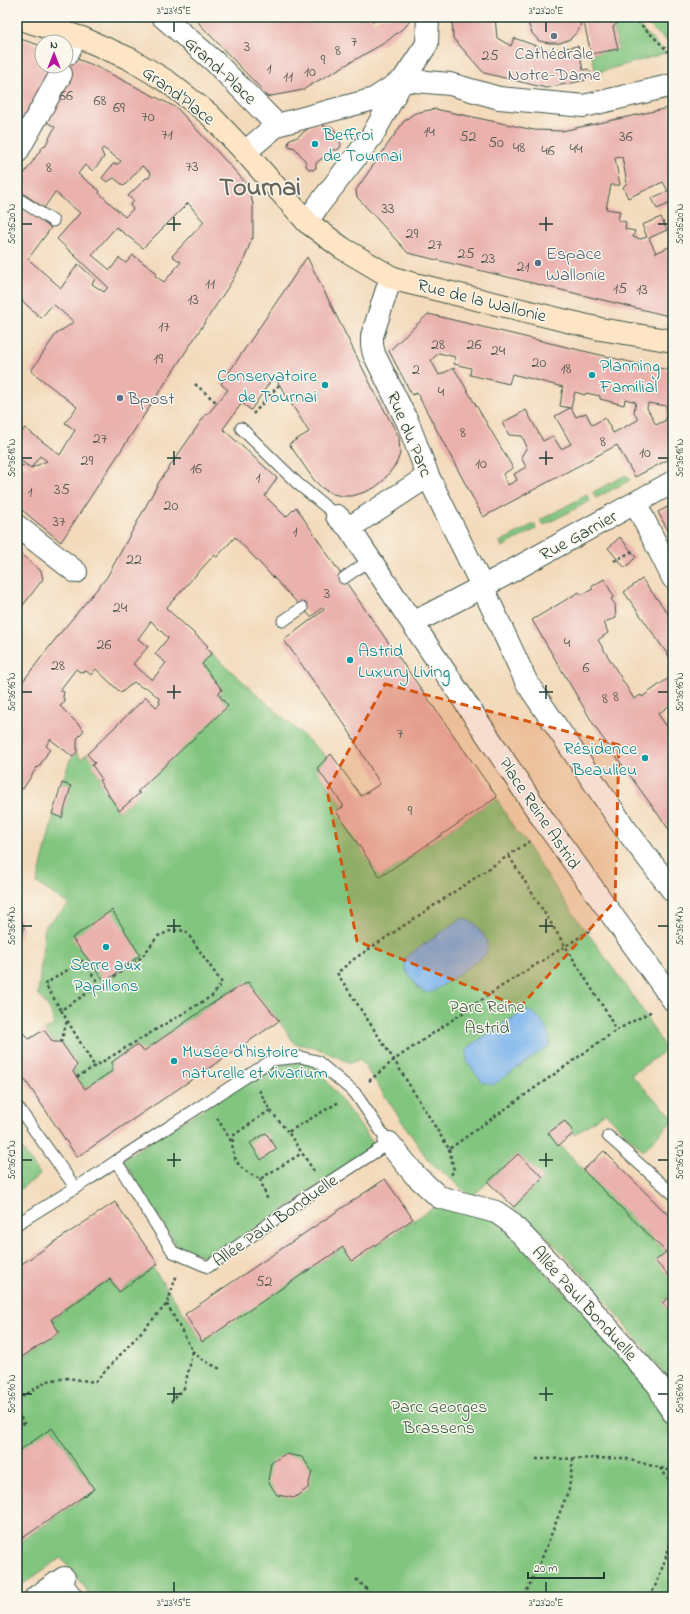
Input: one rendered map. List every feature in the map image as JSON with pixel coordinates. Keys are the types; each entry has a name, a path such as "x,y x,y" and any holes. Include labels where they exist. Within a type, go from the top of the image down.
{"street":[{"name":"Grand-Place","path":"163,17 215,62 278,125"},
{"path":"312,214 372,136 403,80 427,44 428,17"},
{"name":"Grand'Place","path":"17,18 82,38 130,59 168,82 210,115 245,152 312,214"},
{"path":"17,152 61,74"},
{"path":"245,152 278,125 374,99 403,80 450,84 498,98 584,106 673,85"},
{"name":"Rue de la Wallonie","path":"312,214 342,248 391,277 406,282 600,329 673,341"},
{"name":"Rue du Parc","path":"391,277 372,336 374,354 408,423 428,476 482,586"},
{"path":"343,522 428,476"},
{"name":"Rue Garnier","path":"482,586 636,504 673,482"},
{"path":"636,504 673,578"},
{"name":"Place Reine Astrid","path":"343,522 545,822 673,1000"},
{"path":"17,526 76,572"},
{"path":"412,623 482,586 527,683 624,827 673,891"},
{"name":"Allée Paul Bonduelle","path":"389,1144 416,1175 439,1197 496,1212 509,1221 570,1285 659,1386 666,1402 673,1412"},
{"path":"36,1597 64,1578"}],"lane":[{"path":"74,52 82,38"},
{"path":"17,198 53,221"},
{"path":"241,428 297,482 343,522"},
{"path":"344,578 370,560"},
{"path":"283,621 302,608"},
{"name":"Allée Paul Bonduelle","path":"300,1057 317,1061 355,1093 389,1144 323,1186 208,1267 173,1252 116,1161 250,1074 272,1060 300,1057"},
{"path":"17,1106 76,1187"},
{"path":"608,1136 673,1194"},
{"path":"17,1224 116,1161"},
{"path":"64,1578 78,1597"}],"path":[{"path":"633,17 670,53"},
{"path":"195,384 217,403"},
{"path":"241,428 280,384"},
{"path":"614,561 635,550"},
{"path":"532,840 337,973 449,1148 615,1032 652,1011"},
{"path":"509,856 610,1018 615,1032"},
{"path":"61,1010 100,985 105,984 142,957 158,936 173,930 186,931 222,983 212,996 77,1077"},
{"path":"288,1132 355,1093 394,1060 498,988 592,930"},
{"path":"94,1067 45,984 82,961 100,985"},
{"path":"61,1042 67,1020"},
{"path":"250,1074 270,1110 288,1132 323,1186"},
{"path":"208,1102 231,1142 234,1156 242,1169 260,1179 275,1220"},
{"path":"231,1142 234,1135 270,1110"},
{"path":"260,1179 302,1153"},
{"path":"17,1400 47,1381 68,1378 94,1382 167,1304 183,1257"},
{"path":"167,1304 192,1350 201,1359 222,1370"},
{"path":"171,1402 184,1388 192,1350"},
{"path":"17,1412 24,1423 17,1428"},
{"path":"536,1459 623,1458 673,1470"},
{"path":"518,1597 525,1595 542,1558 569,1489 573,1459"},
{"path":"660,1468 673,1485"},
{"path":"649,1597 657,1582 672,1543 673,1536"},
{"path":"356,1579 375,1597"}],"highlighted area":[{"path":"385,684 619,745 615,901 520,1007 357,941 327,790"}],"green space":[{"path":"624,17 629,17 666,53 596,73 591,54 618,49 613,27"},
{"path":"640,17 665,17 664,19 668,20 668,17 673,17 673,42 663,38"},
{"path":"626,475 630,480 596,498 593,492"},
{"path":"587,495 590,501 544,525 540,520"},
{"path":"534,524 536,529 502,547 500,542"},
{"name":"Parc Reine Astrid","path":"210,652 327,757 316,769 343,806 338,811 381,877 496,798 517,833 524,840 575,916 641,1008 666,1050 631,1075 673,1117 673,1120 643,1151 605,1113 574,1135 564,1121 547,1133 667,1252 673,1280 673,1295 663,1303 673,1315 673,1384 587,1278 543,1233 513,1208 543,1178 518,1154 472,1197 428,1160 360,1059 351,1063 314,1047 295,1044 248,982 213,1003 144,1051 112,1062 112,1071 85,1089 73,1072 76,1065 61,1042 53,1042 44,1030 53,1026 51,1013 38,994 45,926 69,905 37,883 54,814 62,817 71,786 62,783 70,760 76,752 81,759 88,753 96,762 93,766 101,779 99,782 119,811 139,793 137,791 227,706 218,693 222,689 202,665"},
{"path":"312,1061 376,1147 210,1259 177,1246 123,1159 274,1065"},
{"path":"17,1142 40,1174 17,1191"},
{"name":"Parc Georges Brassens","path":"438,1204 488,1211 642,1375 673,1436 673,1587 669,1597 91,1597 82,1583 61,1558 17,1588 17,1544 95,1490 53,1429 17,1453 17,1356 20,1359 59,1332 52,1319 110,1279 119,1292 153,1268 202,1340 343,1247 378,1245"}],"water":[{"path":"462,918 473,923 474,922 488,942 486,943 488,947 487,954 431,993 423,992 420,988 419,989 405,969 406,968 404,965 406,957"},
{"path":"525,1010 536,1015 544,1024 549,1034 549,1046 493,1085 482,1082 467,1061 467,1048"}],"building":[{"path":"193,17 370,17 373,22 382,17 410,17 410,19 407,25 386,42 303,90 266,97 265,93"},
{"path":"452,17 495,17 497,38 511,46 514,38 542,48 542,57 561,52 561,49 578,46 583,70 588,69 591,75 586,80 546,88 484,73 453,38"},
{"name":"Cathédrale Notre-Dame","path":"529,17 624,17 613,27 618,49 591,54 583,18 578,31 570,39 560,43 549,43 539,41 532,33 528,23"},
{"path":"17,38 34,43 34,74 74,74 74,60 77,61 77,59 93,65 177,108 247,184 253,204 253,239 252,238 244,260 232,281 61,542 17,506 17,464 31,468 17,458 17,442 19,439 17,438 25,428 60,455 75,430 65,423 77,407 31,371 56,334 74,322 53,304 41,318 17,296 17,203 51,228 28,259 61,288 78,264 95,279 92,284 104,292 108,287 57,239 80,213 55,192 44,208 17,189 17,184 44,145 45,146 55,127 43,120 17,135","holes":["103,148 121,161 118,164 113,164 102,178 107,182 114,178 124,186 142,166 151,173 149,178 146,178 128,196 134,201 130,205 133,209 125,217 99,193 100,191 78,174 85,165 93,171 104,157 101,150","188,203 204,222 172,256 181,262 164,282 155,276 157,273 133,255 126,263 119,258 110,270 92,255 116,227 143,248","40,456 47,461 31,468"]},
{"path":"673,107 673,202 657,209 652,198 668,191 663,182 628,198 623,187 627,183 622,157 615,158 620,185 611,185 606,209 620,211 618,220 626,222 625,229 635,231 633,237 641,239 647,237 642,225 661,217 667,230 649,238 656,253 673,245 673,317 408,253 357,197 356,190 404,121 415,113 435,109 534,130 562,131"},
{"name":"Beffroi de Tournai","path":"323,122 324,127 331,126 336,132 333,139 339,140 341,144 340,148 333,150 316,163 316,168 313,170 309,169 306,166 306,162 295,148 288,145 289,140 296,138 313,125"},
{"path":"673,211 673,224 668,214"},
{"path":"307,257 375,393 399,437 400,454 396,464 383,481 374,488 365,492 352,496 342,496 333,494 322,488 314,480 289,444 309,432 274,376 251,410 242,403 223,429 277,478 265,496 286,517 296,507 350,588 497,797 380,877 336,811 343,807 343,805 317,768 331,754 361,796 380,784 347,728 284,640 324,610 323,607 311,617 235,537 217,557 214,555 166,608 208,646 206,648 212,653 202,664 222,690 218,694 228,706 137,792 140,793 119,811 99,780 102,779 92,765 95,763 87,754 146,697 156,707 160,704 160,699 146,687 143,688 134,682 121,693 96,669 91,675 86,671 80,672 76,669 60,690 64,692 63,697 65,702 60,706 84,730 77,739 77,752 73,757 50,739 46,746 50,749 38,768 37,767 23,789 17,787 17,689 57,637 107,577 159,482 206,414 207,415 228,390 221,384","holes":["151,621 168,638 155,654 166,663 152,680 133,664 148,647 138,639"]},
{"path":"428,314 673,371 673,457 635,477 617,445 483,517 417,393 412,395 389,351","holes":["439,353 455,357 454,364 471,368 470,375 509,384 512,374 563,387 560,406 570,408 555,416 571,444 561,449 553,436 543,441 526,410 502,423 509,435 522,436 527,447 521,457 526,467 514,474 517,480 508,485 503,474 513,468 454,368 439,375 431,360","575,392 585,395 586,393 600,396 600,399 624,405 625,399 636,402 634,412 638,420 613,433 605,418 592,425 586,413 576,417 571,408","648,403 667,406 666,420 656,425 647,408"]},
{"path":"673,504 673,540 658,512"},
{"path":"620,537 636,557 625,568 608,548"},
{"path":"17,551 41,571 43,579 17,613"},
{"path":"604,579 614,597 611,599 615,604 616,618 604,622 608,633 598,640 634,699 641,695 642,697 673,675 673,703 658,714 673,735 673,835 597,730 532,620 579,592 581,595 593,589 591,587"},
{"path":"642,579 673,620 673,662 624,592"},
{"path":"62,783 71,786 62,818 52,814"},
{"path":"17,909 24,928 17,941"},
{"name":"Serre aux Papillons","path":"112,910 140,955 105,982 72,938"},
{"name":"Musée d'histoire naturelle et vivarium","path":"248,982 279,1021 77,1157 17,1068 17,1027 29,1039 44,1030 53,1042 61,1042 77,1065 73,1072 85,1089 112,1071 112,1062 136,1045 144,1051 213,1003"},
{"path":"565,1121 574,1133 558,1146 548,1133"},
{"path":"266,1133 277,1149 261,1160 250,1143"},
{"path":"604,1151 673,1220 673,1280 655,1261 666,1252 583,1170"},
{"path":"518,1154 543,1177 514,1207 488,1182"},
{"path":"385,1179 413,1219 352,1261 343,1247 202,1342 185,1314"},
{"path":"115,1202 158,1264 119,1292 110,1279 51,1319 59,1332 19,1359 17,1356 17,1267"},
{"path":"673,1294 673,1304 668,1308 662,1303"},
{"path":"52,1428 94,1489 17,1542 17,1452"},
{"path":"285,1454 302,1457 312,1471 308,1488 294,1498 277,1495 268,1481 271,1463"}],"place":[{"name":"Cathédrale Notre-Dame","path":"554,36"},
{"name":"Beffroi de Tournai","path":"315,144"},
{"name":"Espace Wallonie","path":"538,263"},
{"name":"Planning Familial","path":"592,375"},
{"name":"Conservatoire de Tournai","path":"325,385"},
{"name":"Bpost","path":"120,398"},
{"name":"Astrid Luxury Living","path":"350,660"},
{"name":"Résidence Beaulieu","path":"645,758"},
{"name":"Serre aux Papillons","path":"106,947"},
{"name":"Musée d'histoire naturelle et vivarium","path":"174,1061"}],"district":[{"name":"Tournai","path":"260,186"}]}
